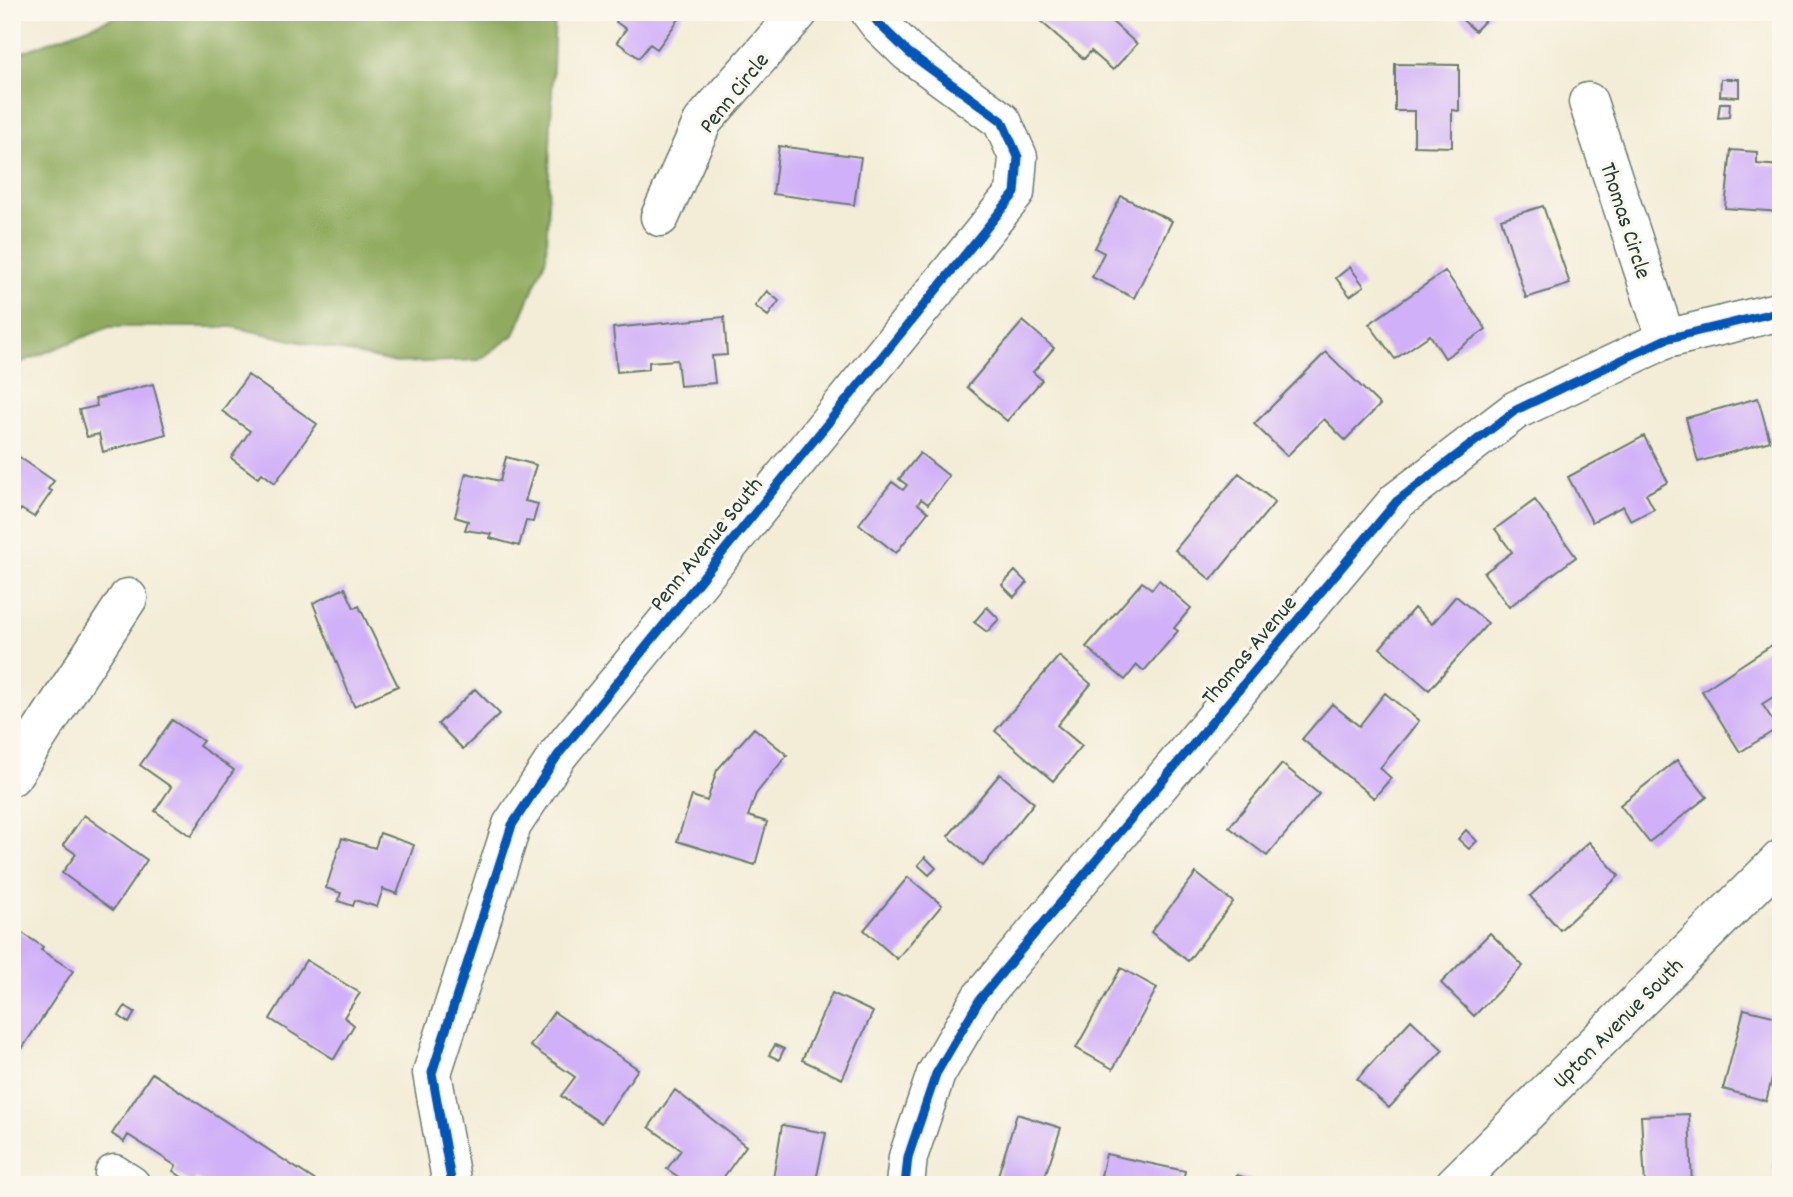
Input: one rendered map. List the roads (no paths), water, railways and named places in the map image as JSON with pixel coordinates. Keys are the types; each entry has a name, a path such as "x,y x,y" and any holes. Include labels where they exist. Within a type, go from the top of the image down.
{"street":[{"name":"Penn Circle","path":"660,217 703,121 799,12"},
{"name":"Penn Avenue South","path":"452,1185 432,1073 512,825 558,755 1015,194 1018,158 1002,121 909,53 878,24 870,12"},
{"name":"Thomas Circle","path":"1588,102 1666,339"},
{"name":"Thomas Avenue","path":"905,1185 908,1157 936,1074 980,999 1397,501 1516,410 1666,339 1781,311"},
{"path":"12,776 128,598"},
{"name":"Upton Avenue South","path":"1454,1185 1781,859"}]}
